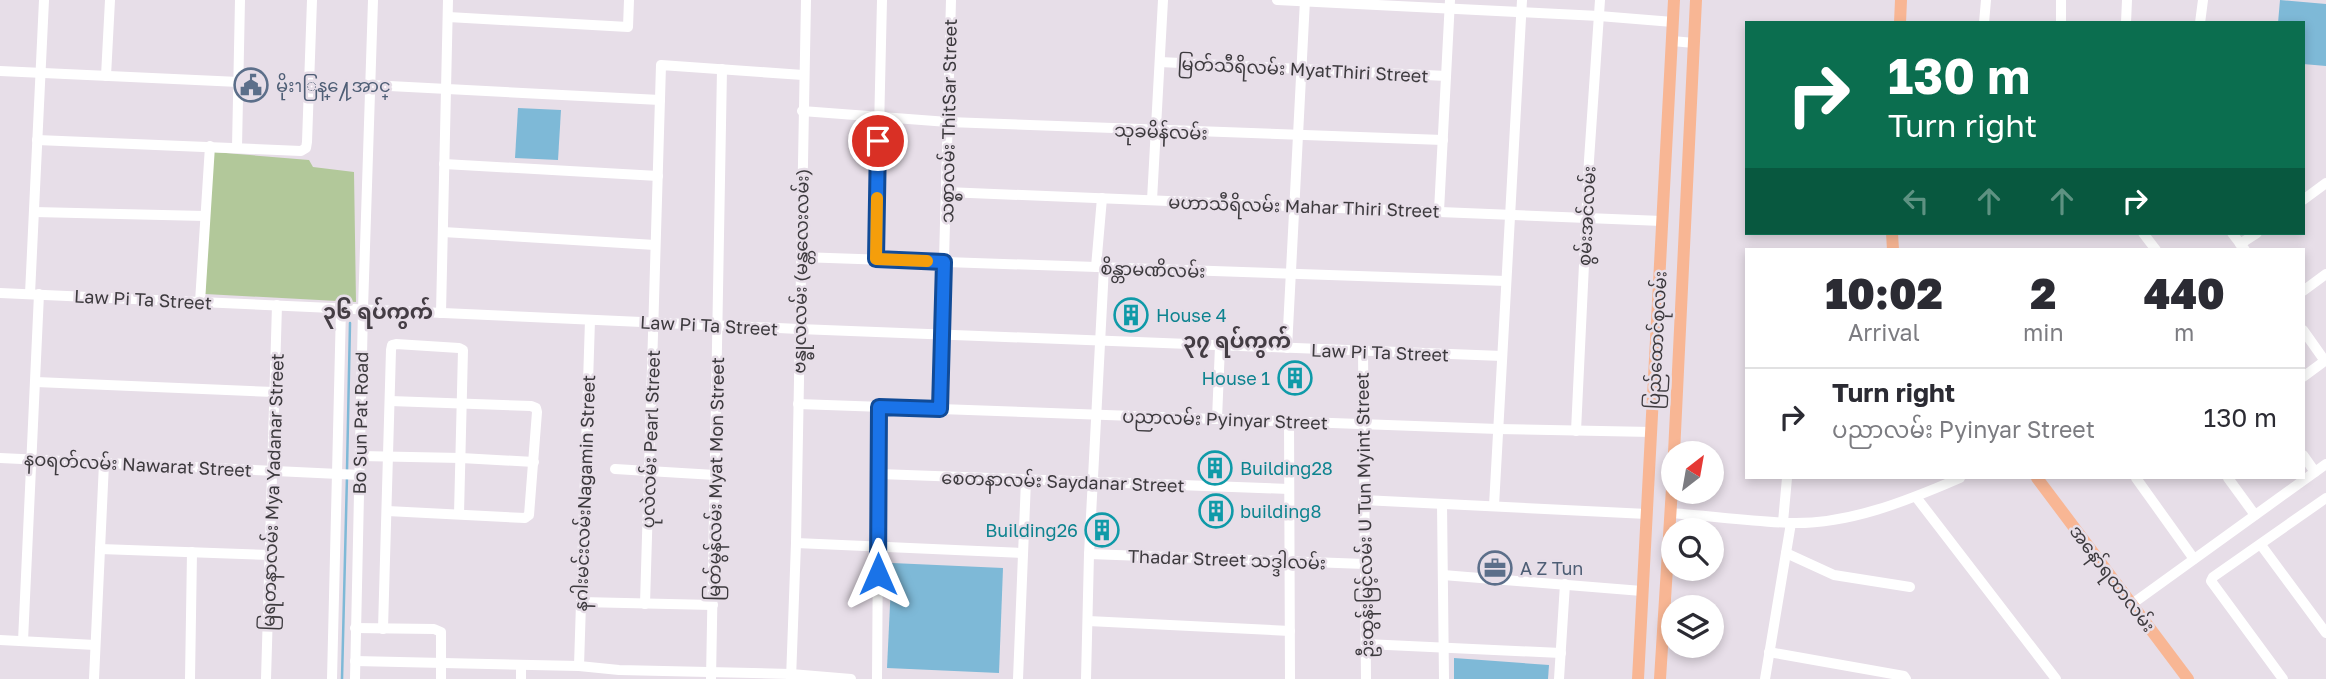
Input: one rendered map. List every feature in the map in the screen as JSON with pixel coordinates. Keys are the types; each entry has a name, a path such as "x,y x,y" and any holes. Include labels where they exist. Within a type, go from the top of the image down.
{"main road":[{"name":"ပြည်ထောင်စုလမ်း","path":"1638,679 1674,0"},
{"name":"ပြည်ထောင်စုလမ်း","path":"1675,441 1696,0"},
{"path":"1900,21 1901,0"},
{"path":"1653,408 1676,409"},
{"name":"အနော်ရထာလမ်း","path":"2038,479 2188,679"},
{"path":"1660,679 1671,504"}],"street":[{"path":"23,641 36,382 34,212 44,0"},
{"path":"106,76 110,0"},
{"path":"237,147 240,0"},
{"path":"37,140 301,151 306,148 312,0"},
{"name":"Bo Sun Pat Road","path":"355,679 373,0"},
{"path":"441,313 448,0"},
{"path":"448,17 628,27 629,0"},
{"name":"ဗန္ဓုလလမ်း (မန္တလေးလမ်း)","path":"791,677 806,0"},
{"path":"876,259 882,0"},
{"name":"သစ္စာလမ်း ThitSar Street","path":"940,409 951,0"},
{"path":"1152,200 1163,0"},
{"path":"1277,0 1450,4 1521,12 1672,22"},
{"path":"1494,506 1522,0"},
{"name":"စွမ်းအင်လမ်း","path":"1576,431 1600,0"},
{"path":"1984,21 1986,0"},
{"path":"2060,21 2061,0"},
{"path":"2126,21 2127,0"},
{"path":"2200,21 2203,0"},
{"path":"1287,348 1305,1"},
{"path":"1439,211 1450,4"},
{"path":"1672,41 1695,43"},
{"name":"မြတ်သီရိလမ်း MyatThiri Street","path":"1160,62 1446,76"},
{"name":"ပုလဲလမ်း Pearl Street","path":"645,604 661,65 722,69"},
{"path":"722,69 803,75"},
{"name":"မြတ်မွန်လမ်း Myat Mon Street","path":"711,675 722,69"},
{"path":"0,71 239,82"},
{"path":"370,85 660,100"},
{"name":"သုခမိန်လမ်း","path":"803,111 948,122 1443,141"},
{"path":"200,302 210,146"},
{"path":"444,164 657,176"},
{"path":"2305,199 2326,183"},
{"name":"မဟာသီရိလမ်း Mahar Thiri Street","path":"946,192 1662,220"},
{"path":"1086,679 1102,198"},
{"path":"34,212 205,216"},
{"path":"443,232 655,245"},
{"name":"စိန္တာမဏိလမ်း","path":"800,257 1506,281"},
{"path":"2305,290 2326,274"},
{"name":"Law Pi Ta Street","path":"0,293 799,330 1502,356"},
{"name":"မြရတနာလမ်း Mya Yadanar Street","path":"266,679 277,305"},
{"path":"332,679 341,308"},
{"name":"နဂါးမင်းလမ်းNagamin Street","path":"579,666 590,320"},
{"path":"2305,333 2325,360 2305,375"},
{"path":"383,629 393,345 463,350 459,514"},
{"path":"1217,419 1220,345"},
{"name":"ဦးထွန်းမြင့်လမ်း U Tun Myint Street","path":"1363,351 1366,679"},
{"path":"36,382 274,392"},
{"path":"387,511 525,518 529,515 536,408 390,401"},
{"name":"ပညာလမ်း Pyinyar Street","path":"798,404 1652,432"},
{"path":"877,679 879,407"},
{"path":"1289,421 1290,679"},
{"path":"360,456 534,462"},
{"name":"နဝရတ်လမ်း Nawarat Street","path":"0,458 360,475"},
{"path":"2305,458 2315,472"},
{"path":"94,679 104,463"},
{"path":"2132,604 2326,464"},
{"path":"615,469 715,475"},
{"name":"စေတနာလမ်း Saydanar Street","path":"878,474 1289,489"},
{"path":"1765,679 1786,553 1787,479"},
{"path":"1671,513 1787,523 1840,518 1916,497 1958,479"},
{"path":"2137,479 2194,559"},
{"path":"2229,479 2255,515"},
{"path":"1018,679 1026,480"},
{"path":"1916,497 2056,679"},
{"path":"2283,679 2211,581 2326,498"},
{"path":"1363,500 1647,514"},
{"path":"1442,504 1444,679"},
{"path":"796,543 1023,553"},
{"path":"2261,545 2326,633"},
{"path":"100,549 270,555"},
{"path":"190,679 192,552"},
{"path":"1786,553 1834,575 1910,587"},
{"name":"Thadar Street သဒ္ဒါလမ်း","path":"1089,554 1365,564"},
{"path":"1443,575 1642,590"},
{"path":"1559,679 1565,584"},
{"path":"581,603 713,605"},
{"path":"1088,621 1290,631"},
{"path":"355,628 434,629 441,632 442,679"},
{"path":"0,640 95,645"},
{"path":"1366,644 1561,653"},
{"path":"1769,652 1904,676 1906,679"},
{"path":"355,662 579,666 648,674 851,679"},
{"path":"521,666 521,679"}],"green space":[{"path":"213,152 309,160 313,167 354,172 356,302 205,294"}],"water":[{"path":"2280,0 2326,4 2326,66 2305,64 2305,21 2278,21"},
{"path":"518,108 561,110 558,160 515,158"},
{"path":"892,563 1003,568 999,673 887,668"},
{"path":"1454,658 1549,665 1548,679 1454,679"}],"waterway":[{"path":"347,470 350,323"},
{"path":"342,679 347,476"}],"slow traffic":[{"path":"877,198 876,259 927,261"}],"place":[{"name":"မိုးၫြန္႔ေအာင္","path":"251,85"},
{"name":"House 4","path":"1131,315"},
{"name":"House 1","path":"1295,378"},
{"name":"Building28","path":"1215,468"},
{"name":"building8","path":"1216,511"},
{"name":"Building26","path":"1102,530"},
{"name":"A Z Tun","path":"1495,568"}],"district":[{"name":"၃၆ ရပ်ကွက်","path":"378,311"},
{"name":"၃၇ ရပ်ကွက်","path":"1237,340"}],"route":[{"path":"878,141 876,259 944,262 940,409 879,407 878,574"}]}
